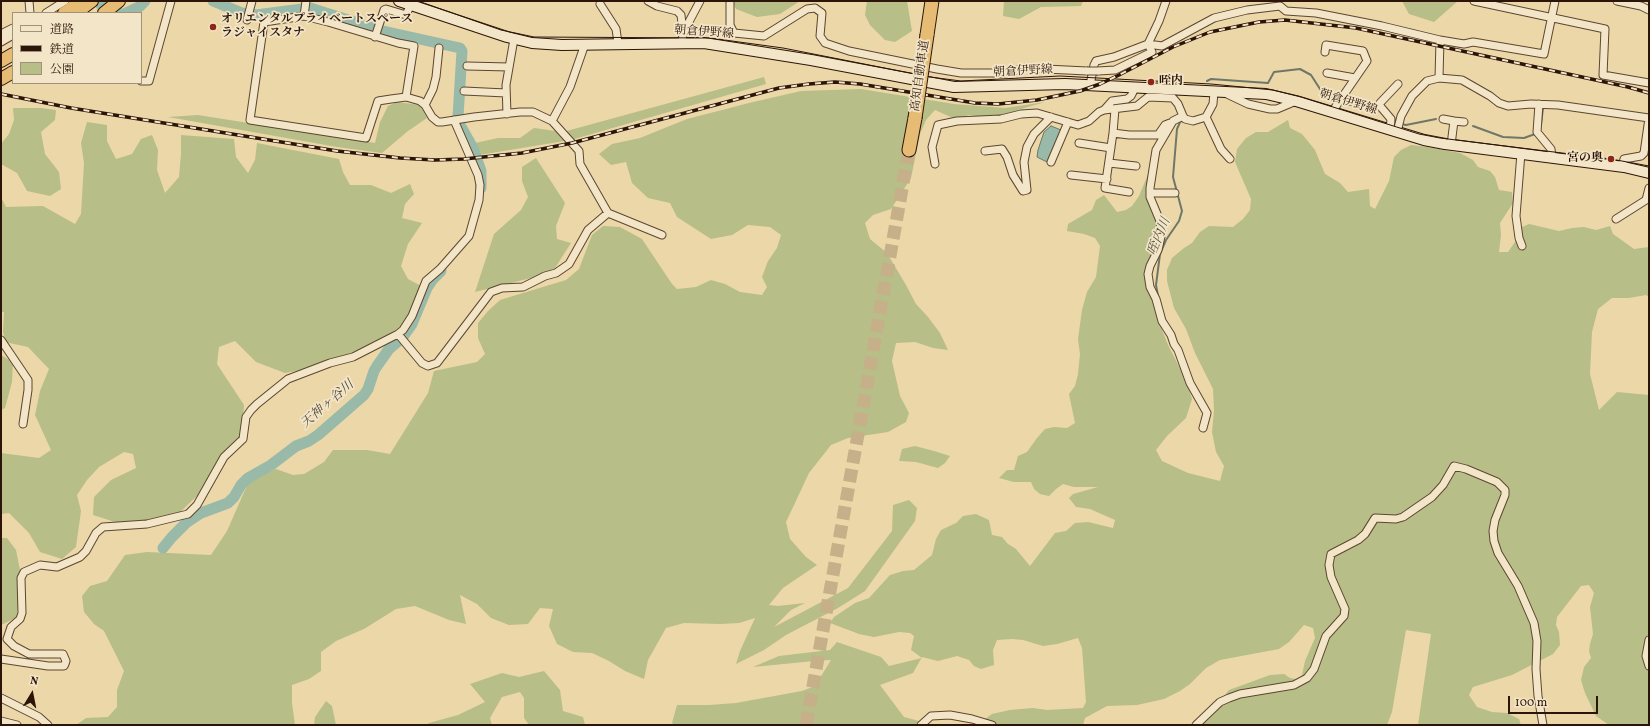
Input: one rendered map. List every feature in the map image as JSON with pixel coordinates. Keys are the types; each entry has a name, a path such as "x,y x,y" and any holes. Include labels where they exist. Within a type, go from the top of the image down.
{"highway":[{"path":"63,5 81,1"},
{"path":"77,12 92,1"},
{"path":"105,12 119,1"},
{"name":"高知自動車道","path":"909,150 932,1"},
{"path":"1,60 12,54"},
{"path":"1,79 12,73"}],"main road":[{"name":"朝倉伊野線","path":"400,1 416,4 514,39 548,44 618,43 683,38 954,87 1048,83 1266,94 1296,101 1335,106 1394,125 1424,140 1451,145 1622,166 1649,173"}],"street":[{"path":"29,1 32,12"},
{"path":"142,81 149,81 170,1"},
{"path":"247,19 252,1"},
{"path":"648,1 658,6 677,11 681,15 683,38"},
{"path":"683,38 700,1"},
{"path":"730,1 730,25 734,33 764,36 807,9 815,8 822,13 820,36 825,43 849,51 961,73 1006,73 1025,68 1087,71 1115,70 1152,52 1148,44"},
{"path":"1148,44 1159,22 1166,1"},
{"path":"1474,1 1605,29 1603,75 1649,83"},
{"path":"1090,85 1096,62 1148,44 1162,46 1214,18 1280,3 1286,11 1316,13 1382,26 1440,40 1464,44 1473,42 1544,54 1555,1"},
{"path":"1616,1 1641,6 1649,10"},
{"path":"304,15 305,3"},
{"path":"376,36 384,10 386,9 406,15 416,4"},
{"path":"600,4 616,29 618,43"},
{"path":"48,12 63,5"},
{"path":"406,98 414,46 304,15 264,22 250,120 366,138 378,101 406,98 420,101 425,105 432,117 438,122 533,112 552,121 579,151 580,164 608,213 662,235"},
{"path":"3,42 12,29"},
{"path":"3,42 12,36"},
{"path":"507,114 506,93 514,39"},
{"path":"1439,78 1440,40"},
{"path":"552,121 570,88 585,44"},
{"path":"1325,52 1326,44 1363,51 1367,61 1335,106"},
{"path":"425,105 433,90 439,48"},
{"path":"466,66 509,67"},
{"path":"1327,73 1355,78"},
{"path":"1398,84 1380,103 1380,106 1394,125 1412,96 1427,81 1439,78 1466,81 1499,103 1508,106 1539,104 1582,107 1649,118 1644,153 1641,156 1624,159 1622,166"},
{"path":"935,164 932,147 938,125 957,121 1001,119 1021,114 1037,113 1078,125 1084,124 1104,110 1112,101 1127,99 1131,96 1135,88"},
{"path":"464,91 506,93"},
{"path":"1104,110 1137,106 1148,97 1173,98 1178,104 1185,119 1193,121 1206,117 1219,92 1248,104 1270,109 1277,109 1296,101"},
{"path":"1539,104 1537,132 1550,147 1552,157"},
{"path":"1115,109 1105,188 1129,192"},
{"path":"1113,133 1129,135 1158,135 1165,125 1183,116"},
{"path":"985,151 1002,149 1007,157 1013,175 1023,191 1027,190 1024,162 1027,147 1034,134 1051,117"},
{"path":"1206,117 1221,149 1230,159"},
{"path":"1443,119 1464,122"},
{"path":"1,659 48,666 64,666 66,664 63,654 30,654 14,646 7,639 11,627 20,619 22,614 21,578 24,572 40,565 57,567 80,557 86,551 96,534 103,527 147,524 188,514 197,505 224,457 243,439 246,417 257,404 288,379 330,363 353,357 400,337 412,316 429,277 440,269 469,236 479,200 480,185 478,175 457,120"},
{"path":"1173,121 1156,150 1150,192 1152,205 1162,227 1162,232 1158,250 1150,266 1148,274 1150,287 1156,300 1162,321 1178,350 1190,383 1208,413 1203,428"},
{"path":"1451,145 1454,121"},
{"path":"1051,162 1068,122"},
{"path":"1079,143 1111,148"},
{"path":"1521,153 1516,216 1518,238 1522,246"},
{"path":"1109,163 1136,166"},
{"path":"1071,175 1107,179"},
{"path":"1616,219 1646,200 1649,188"},
{"path":"1150,192 1175,193"},
{"path":"400,337 424,365 433,365 437,363 491,292 502,288 523,287 556,272 569,264 588,230 608,213"},
{"path":"1,340 28,380 23,424"},
{"path":"1196,725 1220,702 1229,698 1240,694 1294,685 1307,678 1314,669 1326,636 1344,616 1345,610 1331,577 1329,565 1331,554 1358,540 1365,534 1375,518 1396,519 1403,517 1432,497 1443,485 1454,466 1466,469 1497,482 1505,490 1505,495 1495,520 1493,531 1494,541 1498,553 1518,586 1534,623 1537,641 1536,669 1538,696 1543,725"},
{"path":"1649,640 1646,656 1649,666"},
{"path":"1,698 39,717 48,725"},
{"path":"921,725 931,716 950,715 972,719 992,725"},
{"path":"1,721 17,725"}],"green space":[{"path":"732,1 800,1 780,14 757,17 736,9"},
{"path":"867,1 907,1 912,31 895,42 885,40 870,25 865,15"},
{"path":"1004,1 1083,1 1081,6 1041,7 1019,19 1003,16"},
{"path":"1402,1 1458,1 1434,22 1409,14"},
{"path":"764,77 766,84 571,140 479,155 475,143 498,138 520,138 534,128 563,132"},
{"path":"861,89 954,104 1005,108 1045,102 991,118 969,115 955,119 935,110 926,120 920,134 911,178 891,209 873,215 865,223 870,239 887,253 916,304 940,333 948,350 933,348 915,342 896,343 892,361 900,396 909,413 906,422 888,432 848,438 831,445 809,473 786,522 790,539 806,557 817,565 783,588 769,605 778,606 805,603 791,610 774,627 848,588 892,531 893,505 909,500 917,508 915,521 865,591 838,608 786,635 764,650 736,664 740,651 755,618 739,623 684,623 666,628 648,660 644,679 625,671 592,653 573,652 557,644 549,626 553,609 540,608 528,624 509,625 491,618 477,604 460,595 466,624 449,620 415,606 396,609 364,629 336,641 321,652 321,671 309,679 292,685 292,703 295,725 76,725 86,718 108,717 117,707 117,690 124,671 104,631 94,624 84,612 82,596 90,586 107,581 125,555 147,552 211,555 227,531 245,490 253,477 276,469 293,475 304,474 324,462 333,450 367,450 390,454 428,393 434,371 477,362 485,354 478,338 478,323 488,311 500,300 566,280 579,269 592,235 603,226 620,227 642,239 672,284 677,289 696,287 711,280 725,284 740,292 762,295 767,287 762,277 768,261 777,248 781,235 770,227 748,225 732,235 711,239 677,217 670,203 648,198 632,183 626,162 611,165 599,154 612,144 640,138 687,119 749,103 801,91"},
{"path":"397,102 420,105 427,118 408,131 382,153 337,147 168,117 198,115 375,143 380,122 388,106"},
{"path":"13,108 41,108 56,110 55,120 41,132 45,154 59,172 61,189 50,196 27,191 17,173 1,164 1,144 9,134 14,120"},
{"path":"1288,120 1290,128 1302,134 1315,150 1325,174 1340,183 1348,192 1369,189 1370,206 1375,209 1389,181 1394,157 1401,150 1411,145 1460,153 1473,160 1478,167 1490,171 1495,177 1499,190 1512,192 1513,203 1500,223 1501,235 1499,252 1508,252 1515,242 1520,228 1529,224 1559,231 1584,227 1596,230 1610,226 1613,234 1634,249 1649,247 1649,297 1646,295 1629,298 1612,298 1598,309 1592,332 1590,374 1599,410 1617,392 1649,395 1649,725 1609,725 1596,716 1585,693 1581,680 1584,667 1591,658 1589,651 1593,634 1590,607 1594,593 1589,585 1581,586 1557,617 1556,625 1559,632 1560,645 1553,654 1512,675 1473,687 1469,695 1477,707 1492,712 1507,713 1519,719 1521,725 1418,725 1431,634 1406,630 1392,712 1387,725 1203,725 1229,690 1270,675 1284,674 1290,678 1301,680 1305,661 1315,638 1313,628 1304,625 1289,642 1279,649 1220,660 1206,668 1190,684 1180,691 1164,699 1137,705 1107,706 1085,718 1083,725 992,725 985,719 992,714 1010,710 1033,708 1047,710 1083,708 1086,702 1082,648 1078,638 1043,646 1023,640 997,640 993,650 994,665 981,669 974,666 969,660 957,656 938,661 922,658 911,650 914,636 910,633 899,632 874,637 859,634 830,623 834,617 855,603 869,598 890,575 903,571 914,570 932,555 936,539 941,530 956,523 963,516 976,514 989,520 992,535 1002,537 1008,544 1016,549 1030,566 1055,533 1066,531 1075,523 1088,522 1113,528 1115,520 1090,509 1076,507 1069,498 1073,494 1098,487 1074,487 1063,484 1049,496 1040,494 1034,489 1031,482 1014,482 999,478 1007,470 1014,470 1018,456 1027,452 1045,429 1054,427 1067,428 1075,423 1069,394 1075,386 1078,374 1080,354 1078,339 1082,310 1087,292 1096,277 1100,246 1095,238 1084,234 1067,231 1068,224 1092,210 1096,200 1104,195 1117,212 1126,210 1132,206 1139,196 1149,172 1147,200 1154,211 1161,231 1158,244 1148,266 1155,303 1160,325 1168,345 1186,380 1192,399 1186,418 1167,436 1156,450 1162,461 1188,473 1220,481 1224,466 1216,452 1212,432 1214,411 1213,389 1195,353 1186,329 1174,308 1167,281 1167,270 1172,258 1192,243 1200,232 1209,226 1233,227 1243,219 1250,210 1251,199 1235,162 1237,149 1246,138 1256,132 1268,132"},
{"path":"87,122 107,125 107,141 116,159 132,154 141,139 152,135 158,150 157,170 165,193 179,177 181,135 234,139 236,157 248,173 255,160 257,143 339,159 343,172 350,185 371,185 391,193 410,184 414,194 405,204 402,218 422,223 408,244 401,266 408,279 423,287 405,323 380,341 328,362 301,370 285,373 256,362 235,341 219,347 217,364 244,405 242,434 228,448 199,494 176,516 121,524 93,515 94,497 111,480 136,468 133,454 124,452 99,467 87,480 77,495 81,511 76,547 62,559 40,552 29,533 9,513 1,514 1,453 39,458 51,450 35,415 40,391 49,369 28,347 5,342 3,331 4,312 1,312 1,197 6,207 43,206 75,224 81,214 84,163 81,143"},
{"path":"536,158 565,203 556,226 557,239 571,243 555,268 539,276 475,292 494,234 521,210 528,197 522,181 522,167"},
{"path":"1,355 13,362 12,382 5,408 1,410"},
{"path":"915,446 950,456 945,463 938,468 916,462 899,461 902,449"},
{"path":"1,538 7,538 16,550 20,570 19,603 16,618 1,625"},
{"path":"837,642 881,657 889,666 921,658 913,673 880,685 904,717 919,721 922,725 674,725 672,723 677,705 736,703 802,691 815,686 831,660 753,667 779,656 830,650"},
{"path":"544,671 560,690 563,711 583,717 585,725 529,725 524,718 524,698 520,692 502,697 490,718 492,725 426,725 458,715 485,702 470,684 502,673 519,677"},
{"path":"326,701 332,706 336,725 314,725 315,717"}],"shaded area":[{"path":"1051,126 1061,130 1047,162 1037,157 1044,132"}],"waterway":[{"name":"天神ヶ谷川","path":"98,1 103,7 114,12"},
{"name":"天神ヶ谷川","path":"128,12 139,7 145,1"},
{"name":"天神ヶ谷川","path":"213,1 242,13 256,15 310,8 383,31 460,48 462,51 458,117 460,125 473,148 481,171 481,188"},
{"path":"1207,81 1211,79 1268,83 1274,72 1300,69 1311,75 1320,89 1337,101"},
{"path":"1340,103 1351,105 1368,102 1380,111"},
{"path":"1541,125 1543,108 1545,107"},
{"path":"1392,122 1406,125 1436,119"},
{"name":"咥内川","path":"1158,296 1156,285 1160,254 1166,240 1179,221 1182,211 1173,177 1177,129 1181,120"},
{"path":"1473,126 1503,137 1524,138 1535,134"},
{"name":"天神ヶ谷川","path":"163,548 186,523 201,513 228,503 248,478 271,465 296,446 309,441 318,435 364,395 377,366 389,349 402,338 412,324 427,288 441,271"}],"tunnel":[{"path":"806,725 909,150"}],"tram line":[{"path":"418,1 501,30 534,37 710,38 783,48 930,77 961,81 1060,76 1211,84 1273,90 1301,97 1419,134 1440,138 1611,159 1649,166"}],"railway":[{"path":"1,94 71,108 337,151 400,158 435,160 464,159 522,153 572,143 779,88 809,84 835,82 860,84 975,103 998,104 1037,100 1080,91 1100,84 1173,47 1210,32 1259,22 1285,20 1356,28 1628,87 1649,93"}],"place":[{"name":"オリエンタルプライベートスペース ラジャイスタナ","path":"213,27"},
{"name":"咥内","path":"1151,82"},
{"name":"宮の奥","path":"1611,159"}]}
